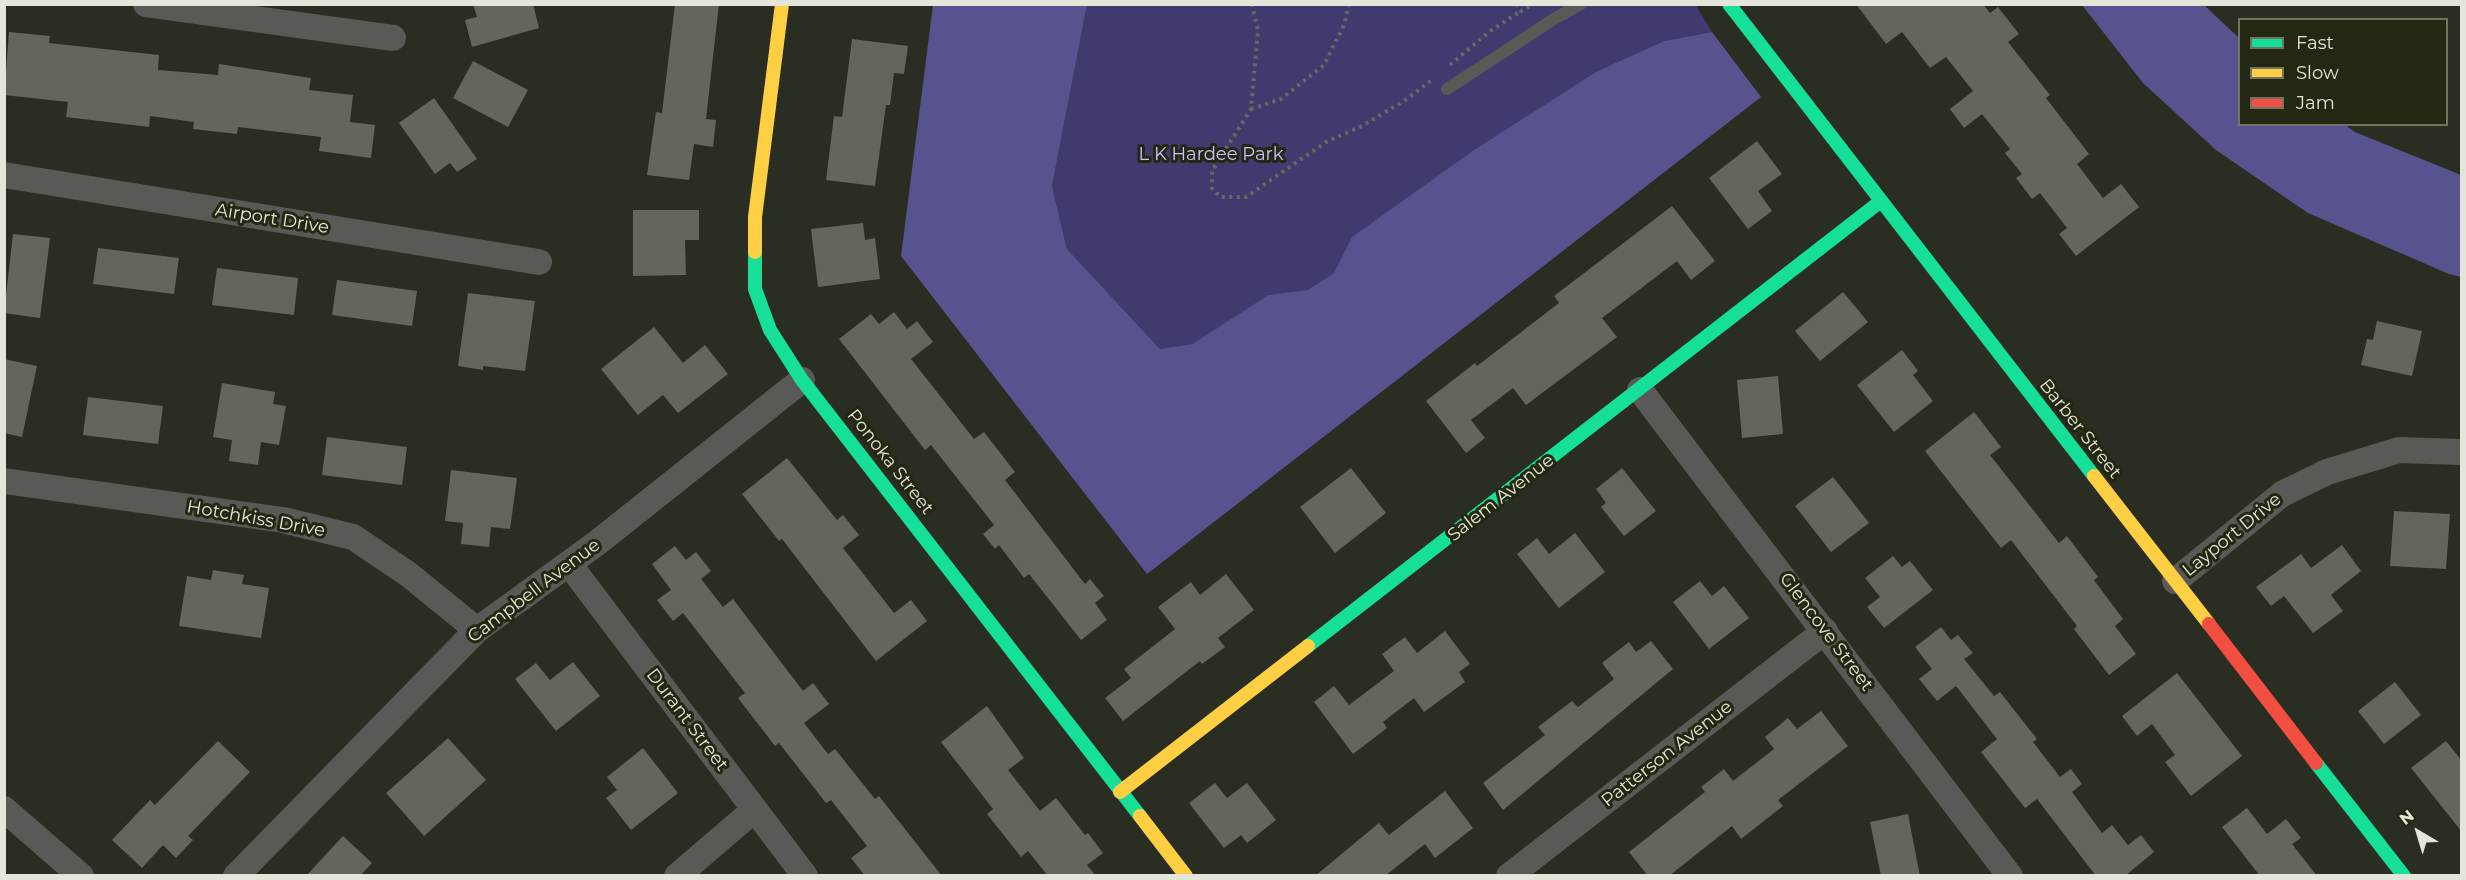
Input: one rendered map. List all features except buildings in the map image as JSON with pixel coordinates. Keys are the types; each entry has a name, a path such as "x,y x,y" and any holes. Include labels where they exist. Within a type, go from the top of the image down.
{"street":[{"path":"146,4 393,38"},
{"name":"Ponoka Street","path":"782,4 755,217 755,289 770,330 802,380 929,540 1186,876"},
{"name":"Barber Street","path":"1729,4 2403,876"},
{"name":"Airport Drive","path":"4,175 539,262"},
{"name":"Salem Avenue","path":"1120,792 1641,390 1881,201"},
{"name":"Campbell Avenue","path":"236,876 477,630 569,564 802,380"},
{"name":"Glencove Street","path":"1641,390 1826,632 2006,874"},
{"name":"Layport Drive","path":"2175,581 2282,494 2327,472 2399,450 2462,452"},
{"name":"Hotchkiss Drive","path":"4,481 283,520 353,537 408,574 477,630"},
{"name":"Durant Street","path":"569,564 805,876"},
{"name":"Patterson Avenue","path":"1509,876 1826,632"},
{"path":"4,809 81,876"},
{"path":"677,876 754,810"}],"lane":[{"path":"1447,88 1581,4"}],"path":[{"path":"1252,4 1258,31 1251,109 1212,171 1212,188 1220,197 1246,197 1326,142 1362,126 1404,101 1437,75"},
{"path":"1251,109 1281,99 1324,65 1344,25 1349,4"},
{"path":"1516,4 1521,12"},
{"path":"1445,69 1490,31 1534,4"}],"green space":[{"name":"L K Hardee Park","path":"1695,4 1712,32 1664,41 1596,73 1474,150 1353,237 1334,273 1308,291 1268,295 1193,345 1160,349 1067,249 1052,186 1087,5"}],"shaded area":[{"path":"933,5 1087,5 1052,186 1067,249 1160,349 1193,344 1268,295 1308,290 1334,273 1352,237 1474,150 1596,72 1664,41 1712,32 1761,97 1147,574 901,256"},
{"path":"2082,5 2204,5 2238,37 2238,126 2346,126 2355,132 2461,175 2461,277 2449,274 2308,213 2216,150 2143,83"}],"traffic: fast":[{"path":"1729,4 2094,476"},
{"path":"1308,646 1881,201"},
{"path":"755,252 755,289 770,330 802,380 1140,816"},
{"path":"2316,763 2404,876"}],"traffic: slow":[{"path":"755,252 755,217 782,4"},
{"path":"2094,476 2209,624"},
{"path":"1120,792 1308,646"},
{"path":"1140,816 1186,876"}],"traffic: jam":[{"path":"2209,624 2316,763"}]}
